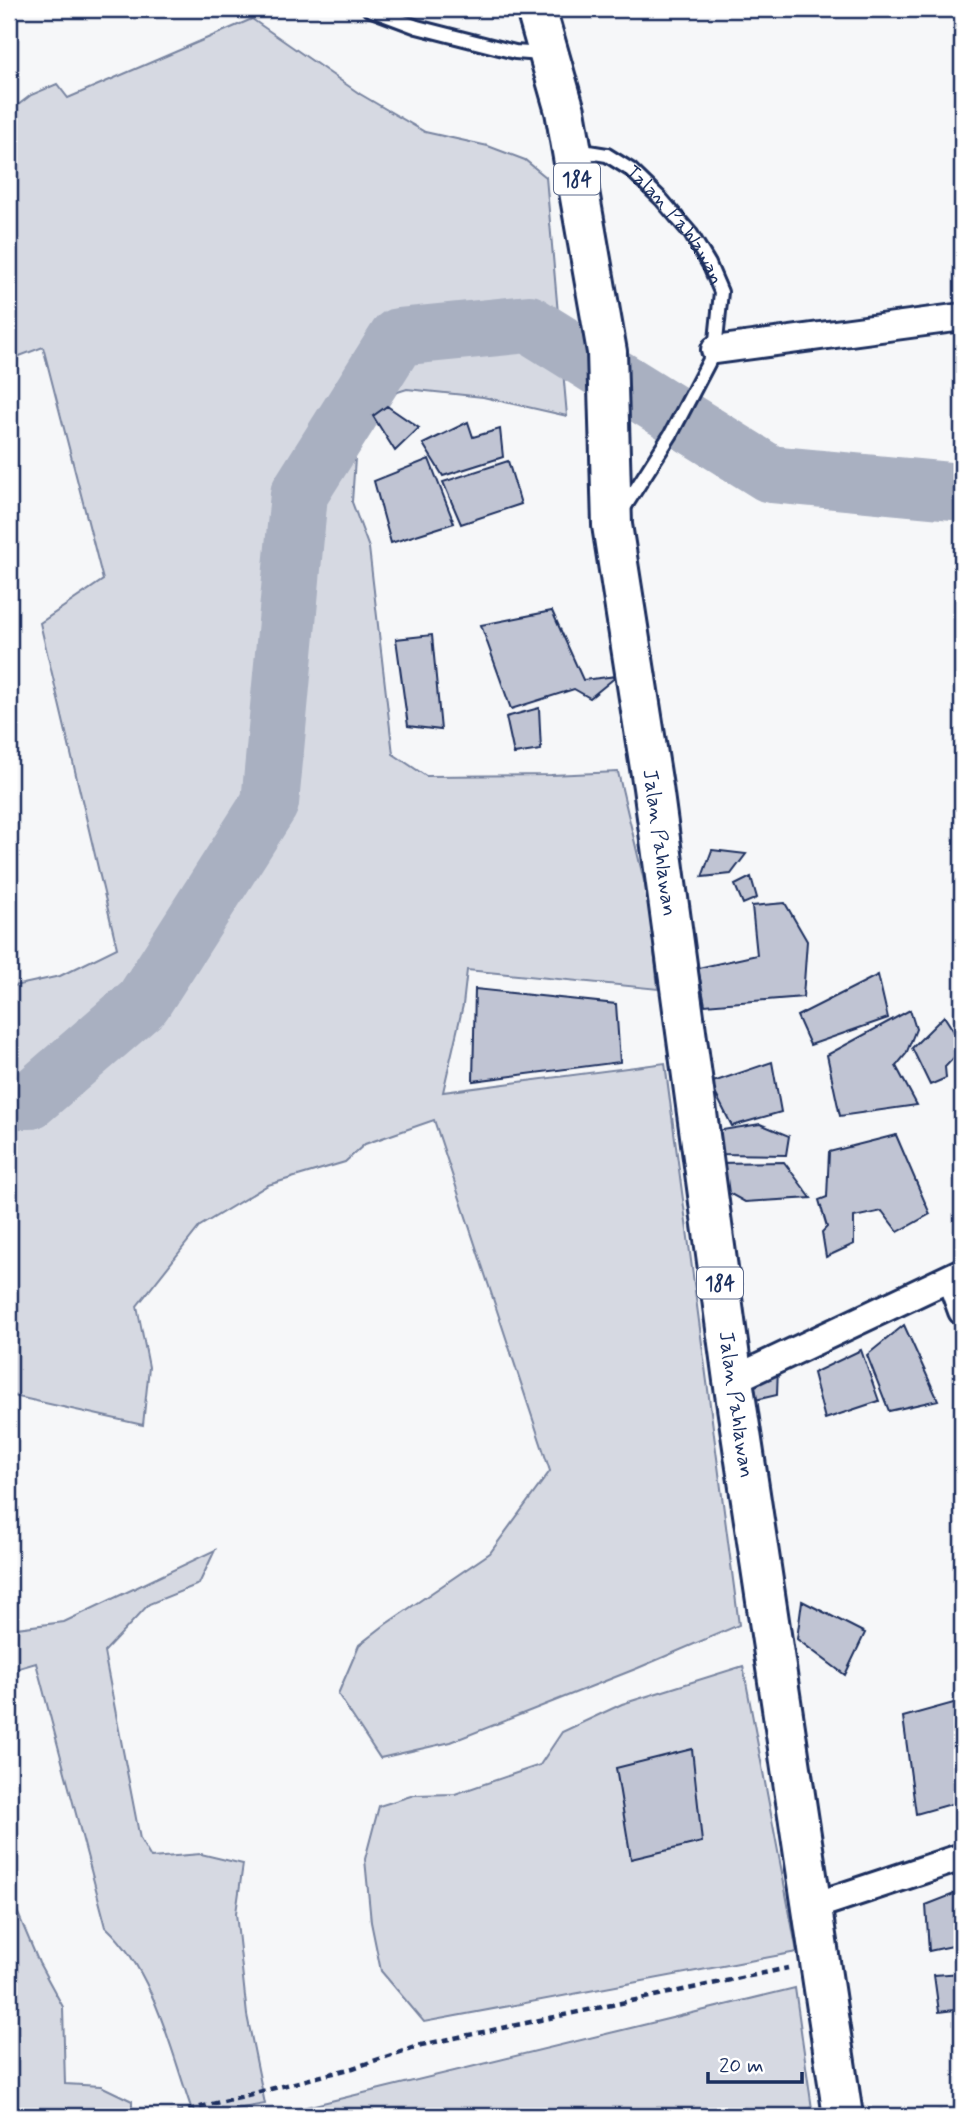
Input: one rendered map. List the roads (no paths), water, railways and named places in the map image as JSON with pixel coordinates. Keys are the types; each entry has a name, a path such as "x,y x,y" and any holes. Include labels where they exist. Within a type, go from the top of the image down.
{"main road":[{"name":"Jalan Pahlawan","path":"536,9 565,111 607,352 612,525 653,787 733,1380 843,2116"}],"street":[{"path":"715,350 962,317"},
{"path":"733,1380 956,1275 962,1311"},
{"path":"811,1907 962,1857"}],"lane":[{"path":"369,9 416,27 515,52 550,54"},
{"name":"Jalan Pahlawan","path":"572,150 607,155 631,170 691,234 709,264 721,292 715,350 671,434 612,525"}],"waterway":[{"path":"9,1100 30,1100 143,1002 270,803 299,494 398,337 529,324 770,474 962,492"}]}
